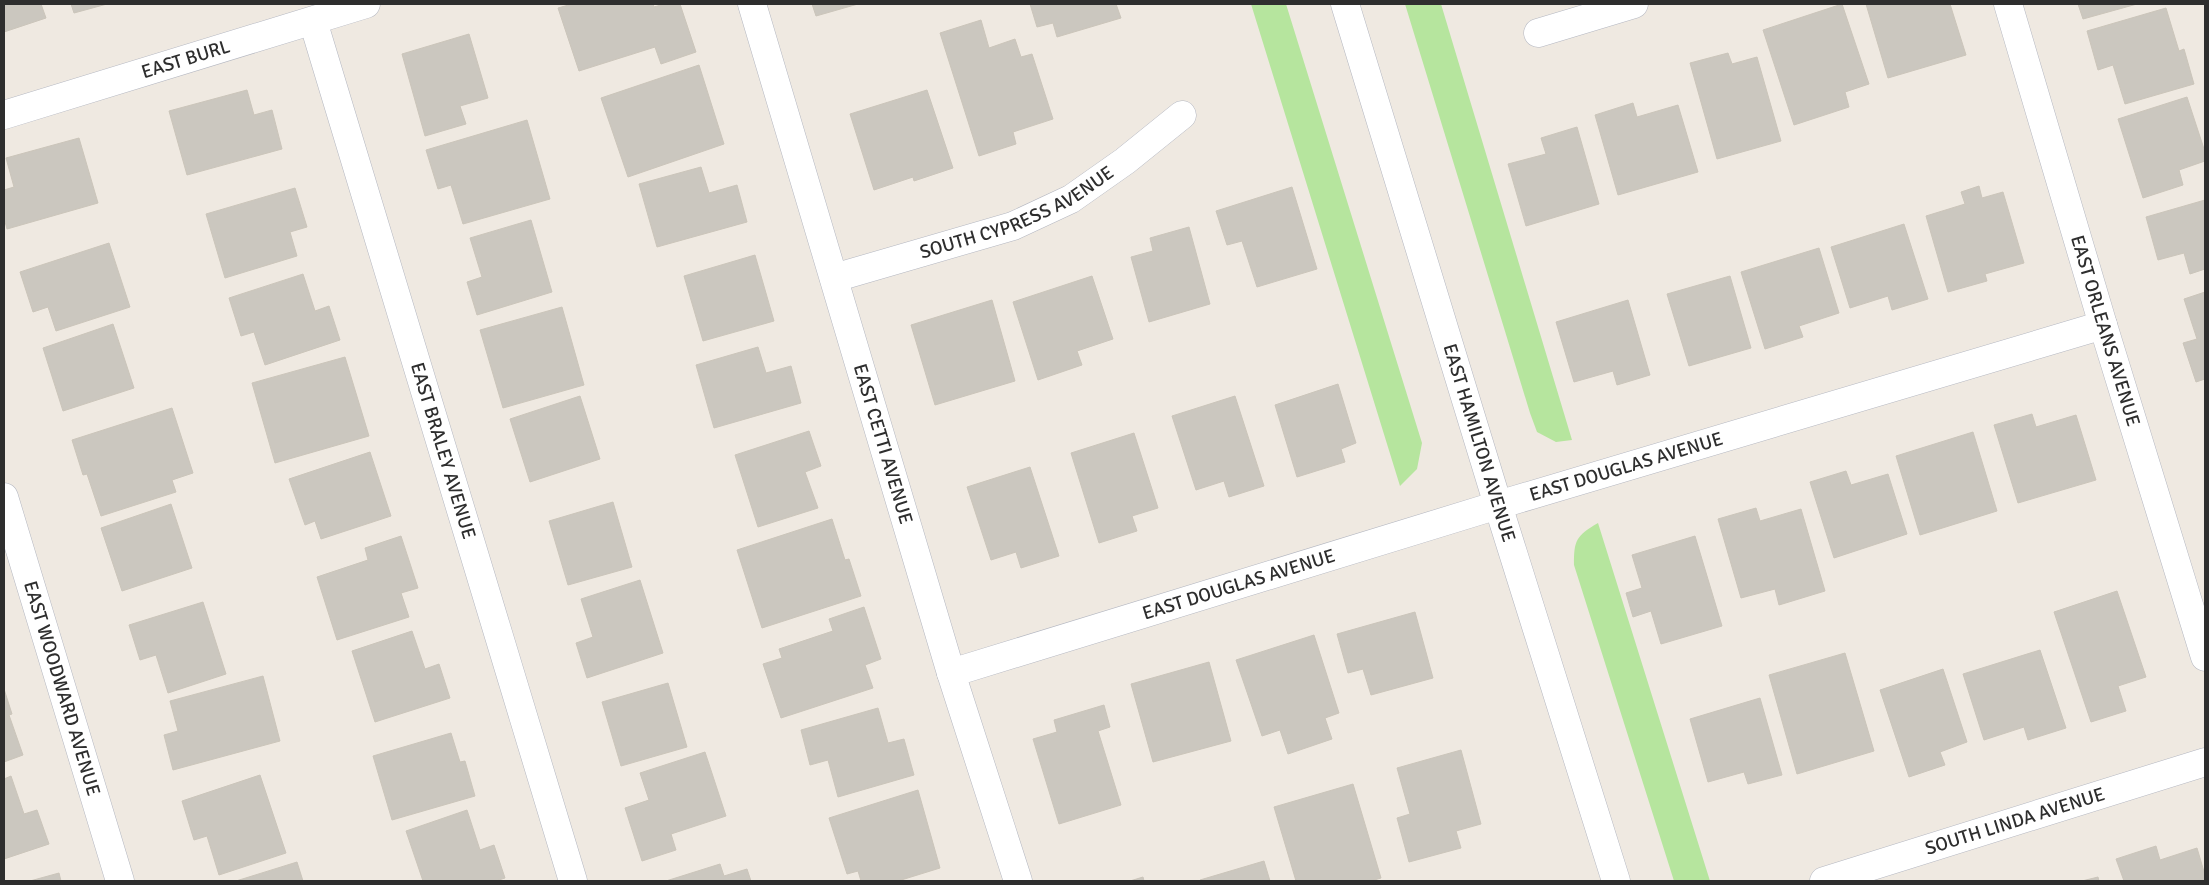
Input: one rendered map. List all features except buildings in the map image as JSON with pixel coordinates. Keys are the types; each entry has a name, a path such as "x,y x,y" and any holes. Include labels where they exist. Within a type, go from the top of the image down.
{"street":[{"name":"EAST BURL","path":"4,114 366,4"},
{"name":"EAST CETTI AVENUE","path":"752,4 951,673 1018,881"},
{"name":"EAST HAMILTON AVENUE","path":"1345,4 1498,505 1616,881"},
{"path":"1538,33 1634,4"},
{"name":"EAST ORLEANS AVENUE","path":"2008,4 2103,326 2205,657"},
{"name":"EAST BRALEY AVENUE","path":"313,21 573,881"},
{"name":"SOUTH CYPRESS AVENUE","path":"834,278 1013,226 1063,203 1125,161 1182,115"},
{"name":"EAST DOUGLAS AVENUE","path":"951,673 1498,505 2103,326"},
{"name":"EAST WOODWARD AVENUE","path":"4,497 120,881"},
{"name":"SOUTH LINDA AVENUE","path":"1824,881 2205,762"}],"green space":[{"path":"1251,4 1286,4 1422,443 1417,469 1400,486"},
{"path":"1405,4 1441,4 1572,440 1556,442 1537,432"},
{"path":"1598,523 1710,881 1674,881 1574,565 1578,540 1581,535"}]}
